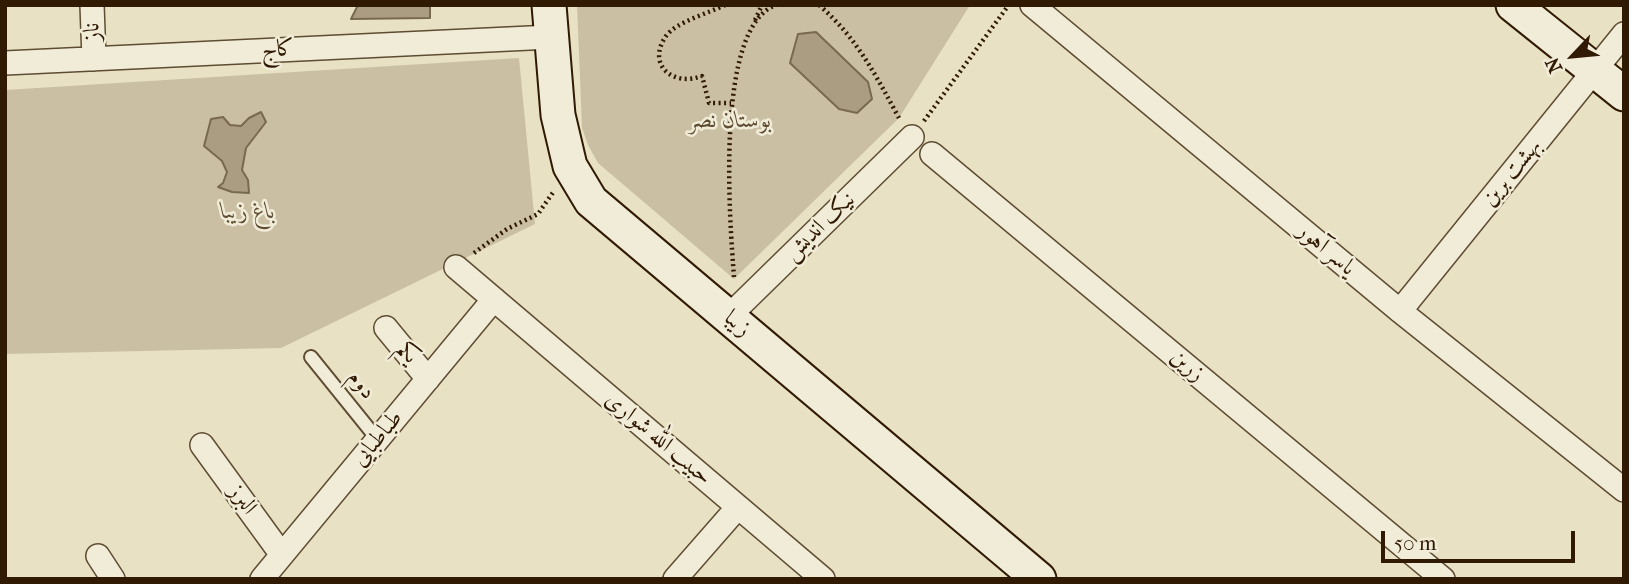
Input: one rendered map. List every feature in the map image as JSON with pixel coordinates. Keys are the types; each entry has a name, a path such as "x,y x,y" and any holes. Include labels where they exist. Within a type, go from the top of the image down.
{"street":[{"name":"ناز","path":"92,5 94,59"},
{"name":"یاسر آهور","path":"1032,5 1400,311 1624,490"},
{"path":"1513,5 1624,94"},
{"name":"کاج","path":"5,63 94,59 550,21"},
{"name":"زیبا","path":"550,21 558,115 570,166 591,201 1039,579"},
{"name":"بهشت برین","path":"1400,311 1624,34"},
{"name":"نیک اندیش","path":"728,317 912,137"},
{"name":"زرین","path":"932,154 1443,579"},
{"name":"حبیب الله شواری","path":"456,267 823,579"},
{"name":"طباطبایی","path":"266,578 282,555 494,299"},
{"name":"یکم","path":"386,328 428,379"},
{"name":"البرز","path":"202,445 282,555"},
{"path":"675,579 738,507"},
{"path":"98,556 113,579"}],"lane":[{"name":"دوم","path":"311,357 378,440"}],"path":[{"path":"725,5 689,20 667,35 660,53 663,69 673,78 691,81 702,76 709,103 731,103"},
{"path":"734,279 730,184 731,103 739,61 762,5"},
{"path":"751,27 769,8 776,5"},
{"path":"819,5 840,23 869,62 912,137 1008,5"},
{"path":"456,267 507,229 538,214 570,166"}],"green space":[{"name":"بوستان نصر","path":"577,5 970,5 899,118 734,279 598,163 582,128"},
{"name":"باغ زیبا","path":"519,58 535,224 281,348 5,354 5,90"}],"shaded area":[{"path":"358,5 430,5 430,18 351,19"},
{"path":"816,32 868,82 872,99 857,113 839,109 790,63 798,34"},
{"path":"261,112 266,122 246,148 242,170 248,180 249,193 232,192 218,187 223,183 227,172 222,161 204,146 211,119 223,117 230,125 241,126"}]}
